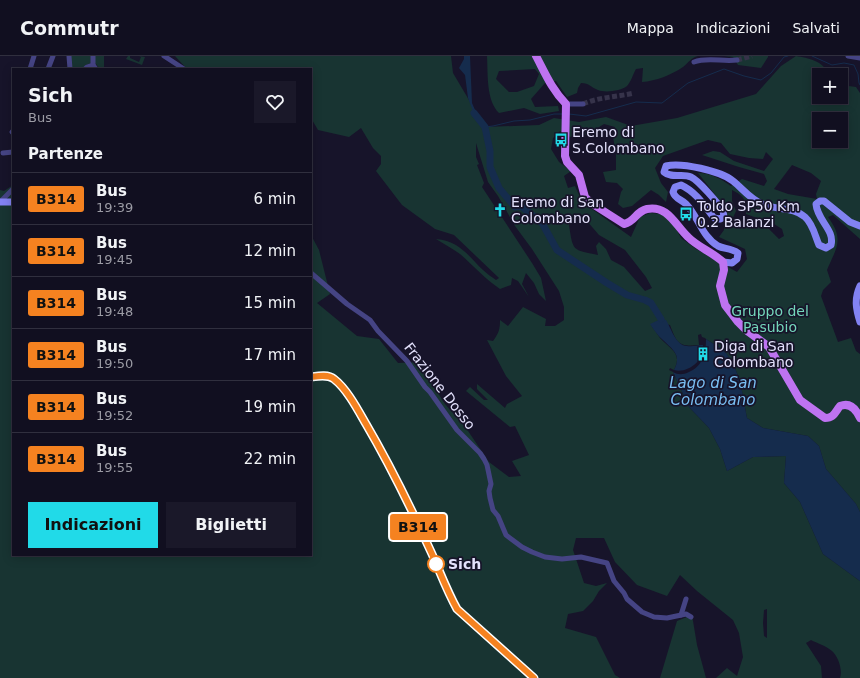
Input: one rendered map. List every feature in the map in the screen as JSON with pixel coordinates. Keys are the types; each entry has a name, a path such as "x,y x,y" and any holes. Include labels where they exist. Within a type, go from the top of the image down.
{"main road":[{"path":"536,56 548,81 566,106 565,156 570,166 579,175 585,197 591,203 624,224 630,222 638,213 645,209 654,209 666,213 688,237 716,255 723,262 724,270 720,286 725,304 738,322 769,347 800,400 825,418 835,415 840,406 846,404 850,405 860,418"}],"street":[{"path":"30,68 34,56"},
{"path":"48,68 53,56"},
{"path":"69,56 70,68"},
{"path":"93,56 95,67"},
{"path":"164,56 182,68"},
{"path":"848,56 860,58"},
{"path":"694,62 700,59 724,61 737,60"},
{"path":"566,106 583,104"},
{"path":"3,153 12,152"},
{"path":"723,262 732,263 737,259 738,253 733,249 718,246 711,239 695,214 685,203 675,197 673,192 674,187 681,185 696,195 714,218 720,219 724,217 723,211 700,183 690,176 668,175 664,172 666,166 672,164 720,174 732,181 750,197 762,205 797,213 805,217 810,223 819,245 826,248 831,245 832,239 830,232 819,216 816,208 816,204 820,201 824,201 850,222 860,226"},
{"path":"0,202 12,191"},
{"path":"0,202 12,202"},
{"name":"Frazione Dosso","path":"312,274 374,325 415,371 457,430 480,453 487,465 491,484 488,491 494,510 506,535 510,539 532,552 545,557 562,559 581,557 607,563 614,581 627,599 642,612 667,618 686,614 691,617"},
{"path":"860,286 856,293 855,300 856,310 860,322"},
{"path":"312,377 324,376 334,379 343,388 361,416 379,446 457,609 534,678"},
{"path":"682,615 686,599"}],"green space":[{"path":"71,56 91,56 91,63 84,68 71,68"},
{"path":"94,56 104,56 104,68 99,68 95,63"},
{"path":"128,56 139,62 141,57 139,56 145,57 142,65 126,59"},
{"name":"Gruppo del Pasubio","path":"175,56 451,56 453,73 485,127 539,125 554,118 579,122 606,117 631,126 677,118 756,94 781,66 796,56 820,63 825,68 812,68 812,104 848,104 848,86 856,87 860,93 860,239 833,215 828,217 838,238 836,250 827,270 831,282 823,290 821,296 838,342 851,338 856,351 860,354 860,512 856,504 826,469 819,446 808,436 763,428 747,418 737,374 734,366 724,351 702,337 701,334 698,335 699,345 687,345 682,344 677,340 670,325 656,322 651,325 660,338 676,355 677,359 674,370 670,368 669,370 673,372 689,407 709,428 720,449 727,471 753,457 786,456 784,483 800,502 823,554 860,581 860,678 840,678 840,667 834,653 811,640 806,643 821,666 822,678 716,678 727,668 737,676 743,657 739,633 733,620 680,575 667,596 637,585 615,562 604,538 576,538 573,550 584,583 596,586 607,583 583,611 568,614 565,628 596,637 615,675 620,678 0,678 0,190 4,191 12,186 12,556 312,556 312,237 319,250 330,294 317,303 357,336 379,339 398,363 418,362 445,404 466,428 489,462 509,477 521,476 512,461 529,455 515,426 510,427 466,391 470,387 484,400 488,400 477,389 477,384 505,408 507,404 522,396 506,376 487,340 493,341 495,338 499,331 500,320 508,326 523,307 546,319 545,326 555,326 564,320 564,307 559,291 515,226 498,196 488,182 476,143 476,157 479,164 477,165 484,183 482,187 541,278 546,301 539,294 534,283 526,273 522,284 529,297 518,281 512,278 511,285 500,289 484,277 460,254 436,239 444,240 457,246 488,274 496,280 499,278 454,235 435,229 402,205 376,171 381,164 381,156 373,148 361,128 349,137 318,130 312,120 312,68 186,68","holes":["604,124 615,127 613,137 616,154 616,170 603,172 606,182 617,183 623,189 618,204 623,208 632,206 651,190 666,202 668,192 661,183 655,168 663,156 708,140 721,143 730,154 763,159 766,152 773,159 764,171 734,161 720,152 713,151 702,155 764,174 767,181 764,186 742,179 731,186 716,177 698,173 724,206 724,230 719,237 745,249 747,259 737,272 696,249 681,238 672,221 661,214 650,213 640,217 631,237 582,202 575,186 568,188 564,176 571,171 559,162 551,149 553,138 560,131 570,137 575,135 586,135","792,165 811,173 821,181 816,194 817,199 788,194 774,189","732,190 744,199 746,214 774,224 782,229 784,236 779,239 767,227 738,227 731,222 736,211 732,201","580,213 599,235 625,250 646,277 652,288 645,291 624,267 611,260 606,249 599,242 596,246 598,255 583,252 575,248 569,225 573,218","767,609 767,638 764,636 763,623 764,610"]},
{"path":"487,56 698,56 674,73 653,80 642,82 643,68 636,69 627,86 613,91 601,91 581,83 577,93 567,97 556,81 545,83 531,99 535,107 558,106 559,111 540,114 524,108 499,113 495,108 490,94","holes":["535,69 539,74 534,86 517,92 509,92 496,79 499,71"]},
{"path":"724,56 768,57 761,68 738,65 733,57"},
{"path":"692,615 697,645 706,678 660,678 677,621"}],"water":[{"path":"464,56 470,56 472,103 482,119 477,122 468,98 465,75 459,68"},
{"path":"661,319 666,320 674,336 683,345 703,345 702,356 699,361 690,368 679,371 674,370 677,360 675,353 650,324"},
{"name":"Lago di San Colombano","path":"706,339 724,351 734,366 740,383 747,418 763,428 808,436 819,446 826,469 856,504 860,512 860,581 823,554 800,502 784,483 786,456 753,457 727,471 720,449 709,428 689,407 673,372 685,374 701,363"}],"waterway":[{"path":"569,114 586,116 636,102 662,103 688,83 724,69 761,80 771,73 784,57 788,56"},
{"path":"812,56 832,65 844,63 854,65 858,74 860,85"},
{"path":"474,113 485,127 490,151 490,167 499,188 515,207 521,206 542,223 557,250 627,295 651,303 661,319"},
{"path":"485,127 514,121 530,120 554,114 562,114"}],"tunnel":[{"path":"737,60 752,56"},
{"path":"583,104 602,98 634,93"}],"bus line":[{"name":"B314","path":"312,377 324,376 334,379 343,388 361,416 379,446 457,609 534,678"}],"place":[{"name":"Eremo di S.Colombano","path":"561,140"},
{"name":"Eremo di San Colombano","path":"500,210"},
{"name":"Toldo SP50 Km 0.2 Balanzi","path":"686,214"},
{"name":"Diga di San Colombano","path":"703,354"},
{"name":"Sich","path":"436,564"}]}
